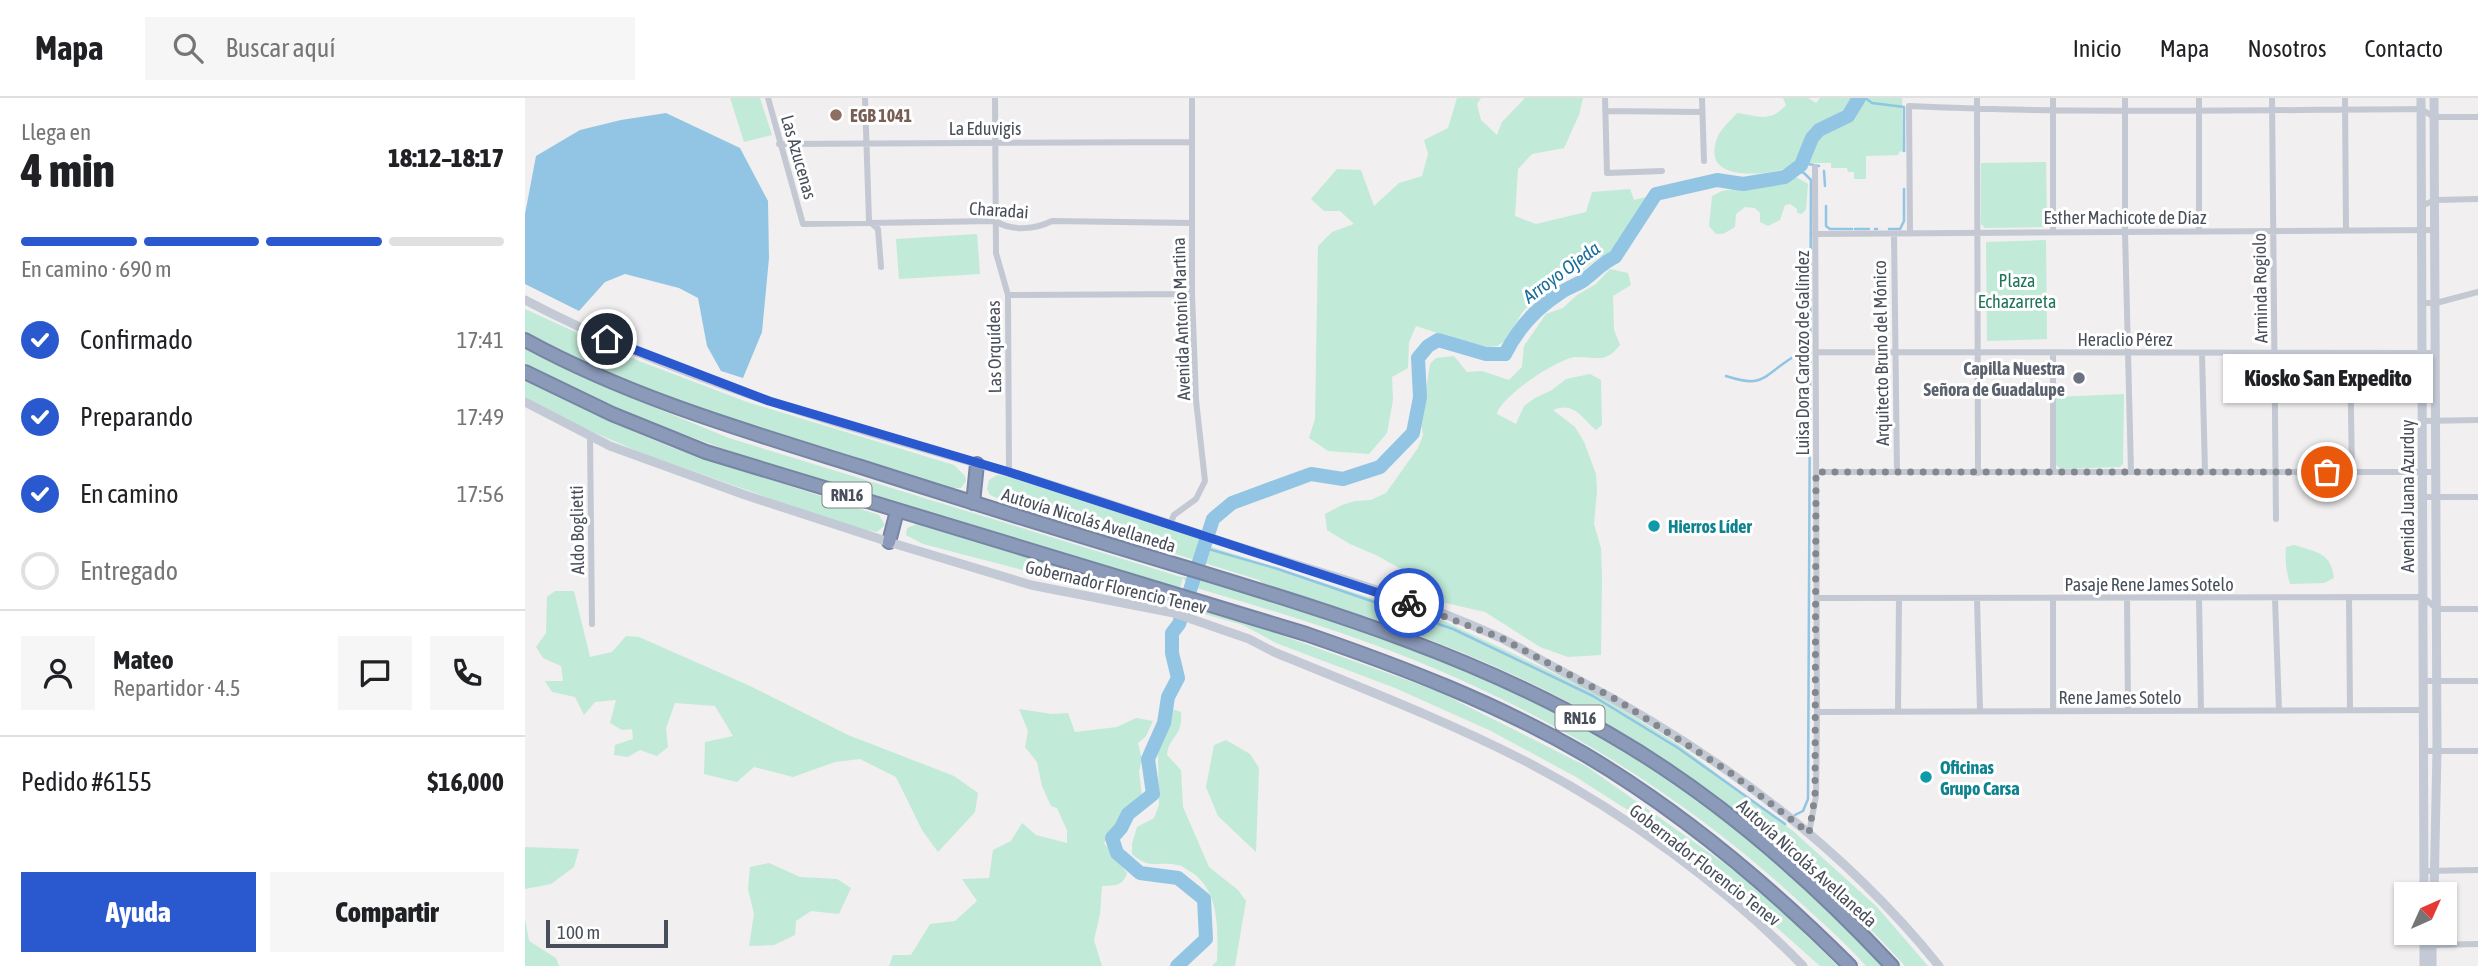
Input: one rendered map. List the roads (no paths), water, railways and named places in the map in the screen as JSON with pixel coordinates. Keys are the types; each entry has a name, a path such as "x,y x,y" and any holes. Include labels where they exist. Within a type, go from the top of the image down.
{"highway":[{"name":"Autovía Nicolás Avellaneda","path":"525,340 604,380 692,414 1344,616 1434,648 1531,691 1606,732 1675,775 1756,838 1818,892 1892,966"},
{"name":"RN16","path":"525,372 594,406 687,445 897,511 1198,600 1390,663 1484,703 1567,745 1646,794 1725,853 1801,918 1850,966"},
{"path":"973,503 977,464"},
{"path":"889,542 897,511"}],"street":[{"name":"Las Azucenas","path":"768,98 803,224"},
{"path":"865,98 869,221 878,229 881,267"},
{"name":"Las Orquídeas","path":"995,98 996,253 1008,295 1009,472"},
{"name":"Avenida Antonio Martina","path":"1170,524 1180,509 1196,499 1205,481 1196,400 1192,294 1192,98"},
{"path":"1605,98 1607,173 1661,171"},
{"path":"1702,98 1704,161"},
{"path":"1977,98 1978,473"},
{"path":"2053,98 2053,231"},
{"path":"2125,98 2125,232 2131,472"},
{"path":"2199,98 2199,230"},
{"name":"Arminda Rogiolo","path":"2272,98 2276,519"},
{"path":"2345,98 2346,229"},
{"name":"Avenida Juana Azurduy","path":"2421,98 2424,882"},
{"name":"Avenida Juana Azurduy","path":"2434,98 2437,420 2435,882"},
{"path":"1910,234 1909,106 2199,111 2421,109 2434,117 2478,117"},
{"path":"1605,111 1702,112"},
{"name":"La Eduvigis","path":"779,144 866,141 1192,142"},
{"name":"Luisa Dora Cardozo de Galíndez","path":"1809,833 1815,796 1817,712 1815,167"},
{"path":"2423,205 2436,200 2478,200"},
{"name":"Charadai","path":"803,224 996,221 1005,227 1040,227 1052,221 1192,223"},
{"name":"Esther Machicote de Díaz","path":"1815,233 2435,230"},
{"name":"Arquitecto Bruno del Mónico","path":"1894,234 1897,472"},
{"path":"2423,303 2436,303 2478,292"},
{"path":"1008,295 1192,294"},
{"path":"525,300 607,339 769,401 1009,472 1170,524 1393,597 1501,638 1651,720 1750,786 1809,833 1919,942 1939,966"},
{"name":"Heraclio Pérez","path":"1816,352 2435,353"},
{"path":"2053,353 2053,472"},
{"path":"2201,353 2205,472"},
{"path":"2350,353 2352,472"},
{"name":"Gobernador Florencio Tenev","path":"525,402 590,436 677,472 889,542 1031,585 1191,619 1249,639 1274,652 1435,718 1528,762 1609,811 1666,850 1733,902 1803,966"},
{"path":"2422,421 2478,421"},
{"name":"Aldo Boglietti","path":"590,436 592,624"},
{"path":"1816,472 2436,472"},
{"path":"2424,497 2478,497"},
{"path":"2349,597 2350,710"},
{"path":"2423,597 2437,609 2478,609"},
{"name":"Pasaje Rene James Sotelo","path":"1817,598 2423,597"},
{"path":"1898,712 1899,598"},
{"path":"1977,598 1980,712"},
{"path":"2053,598 2053,711"},
{"path":"2127,598 2128,711"},
{"path":"2199,598 2201,710"},
{"path":"2275,598 2279,710"},
{"path":"2423,681 2478,681"},
{"name":"Rene James Sotelo","path":"1817,712 2424,709"},
{"path":"2424,751 2478,751"},
{"path":"2424,871 2478,870"},
{"path":"2457,944 2478,944"},
{"path":"2424,966 2428,945"},
{"path":"2428,945 2432,966"}],"water":[{"path":"666,113 740,148 768,201 769,258 762,332 743,378 721,371 707,346 698,298 679,288 625,274 605,282 579,311 525,284 525,214 536,156 580,130"}],"waterway":[{"name":"Arroyo Ojeda","path":"1177,966 1206,939 1204,899 1178,878 1140,873 1117,853 1112,838 1128,814 1153,794 1148,759 1164,723 1168,697 1178,678 1172,653 1172,633 1179,624 1213,519 1232,503 1311,474 1343,479 1380,467 1413,433 1420,397 1418,358 1428,346 1438,340 1486,354 1505,354 1535,312 1615,257 1656,194 1717,180 1743,184 1785,177 1801,165 1812,138 1819,130 1848,116 1859,98"},
{"path":"1865,98 1872,103 1904,107 1904,151"},
{"path":"1803,163 1819,166"},
{"path":"1795,170 1804,173 1811,180 1808,799 1803,811 1795,815"},
{"path":"1824,171 1825,186"},
{"path":"1889,229 1900,229 1904,221 1904,189"},
{"path":"1826,206 1826,226 1830,229 1852,229"},
{"path":"1855,229 1869,229"},
{"path":"1726,376 1755,381 1810,350"},
{"path":"1205,548 1278,569 1453,629 1593,696 1678,748 1785,824"}],"place":[{"name":"EGB 1041","path":"836,115"},
{"name":"Capilla Nuestra Señora de Guadalupe","path":"2079,378"},
{"name":"Kiosko San Expedito","path":"2327,472"},
{"name":"Hierros Líder","path":"1654,526"},
{"name":"Oficinas Grupo Carsa","path":"1926,777"}],"park label":[{"name":"Plaza Echazarreta","path":"2017,290"}]}
